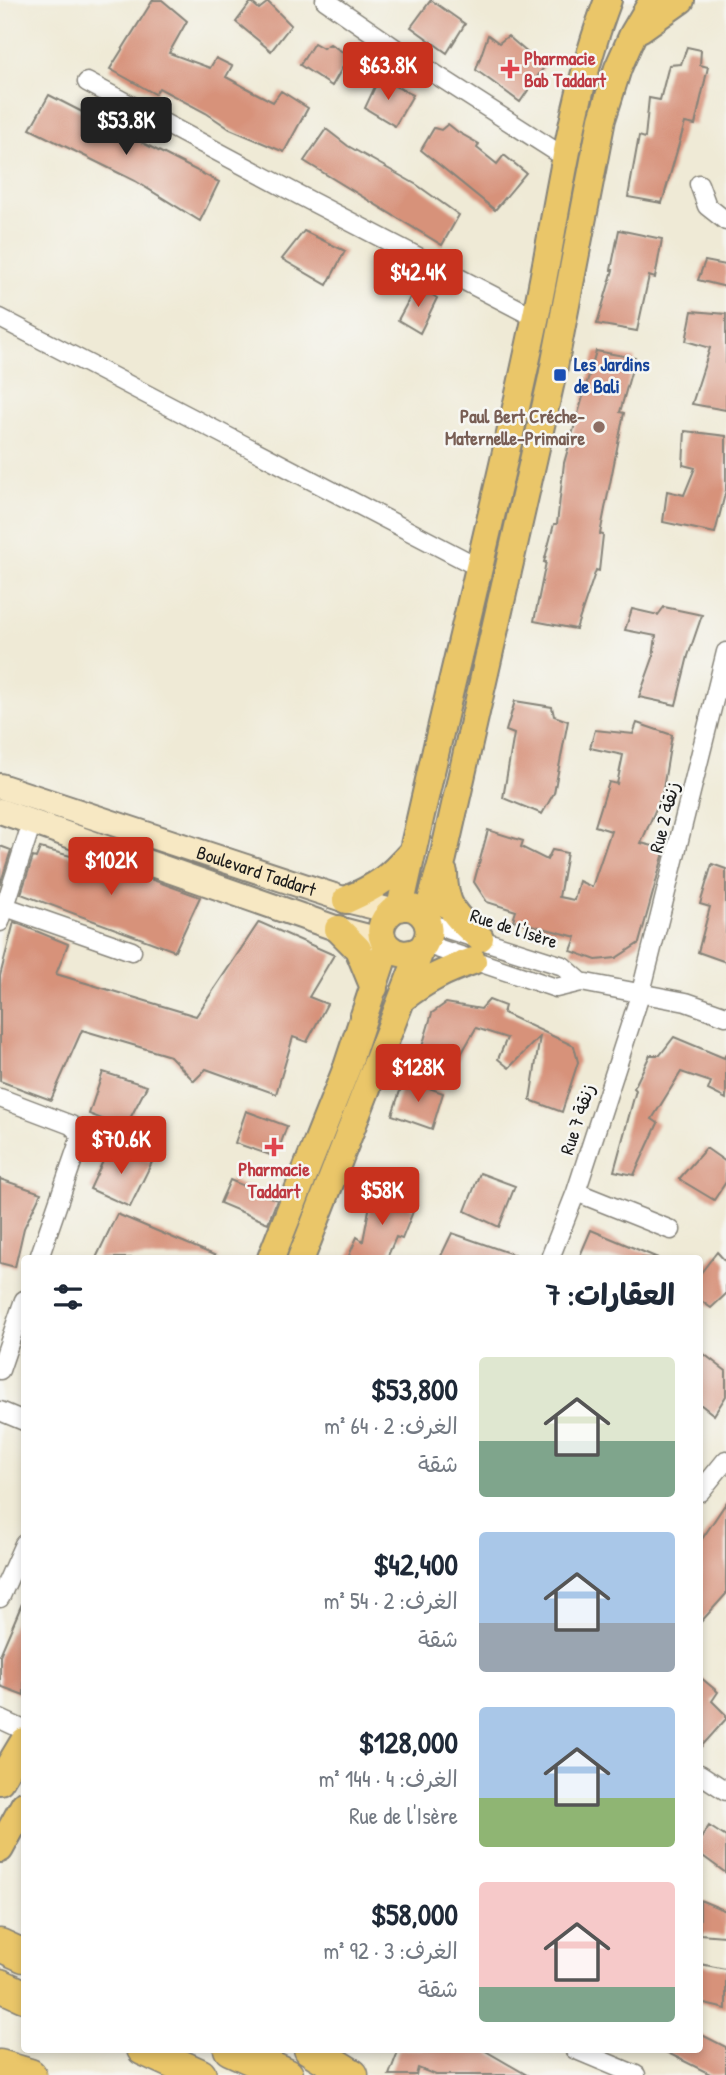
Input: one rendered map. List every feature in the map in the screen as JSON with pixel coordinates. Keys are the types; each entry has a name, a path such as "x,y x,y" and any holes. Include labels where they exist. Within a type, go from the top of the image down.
{"highway":[{"path":"0,1945 21,1955"},
{"path":"0,1985 21,1995"},
{"path":"152,2053 201,2075"},
{"path":"239,2053 287,2075"},
{"path":"316,2053 352,2075"},
{"path":"0,2066 30,2075"}],"main road":[{"path":"590,48 591,0"},
{"path":"272,1255 347,1067 386,943 382,925 396,909 413,850 536,318 575,106 590,48 608,0"},
{"path":"302,1255 403,998 425,934 552,377 601,119 618,68 633,34 653,0"},
{"path":"633,34 681,0"},
{"path":"346,900 374,888 391,875 413,850"},
{"path":"403,998 426,980 447,970 476,950 463,923 446,901 443,858"},
{"path":"396,909 416,909 425,934"},
{"path":"338,929 358,949 374,988"},
{"path":"386,943 395,952 404,955 413,953 425,934"},
{"path":"0,1781 21,1746"},
{"path":"0,1849 21,1810"}],"street":[{"path":"325,0 566,158"},
{"path":"87,82 536,318"},
{"path":"699,184 707,206 726,221"},
{"path":"0,318 480,568"},
{"name":"Rue 2 زنقة","path":"641,992 726,652"},
{"name":"Boulevard Taddart","path":"0,786 346,900 396,909"},
{"name":"Boulevard Taddart","path":"0,811 338,929 386,943"},
{"path":"32,822 2,911 132,951"},
{"name":"Rue de l'Isère","path":"425,934 476,950 564,966 582,982 687,1002 726,1016"},
{"name":"Rue 7 زنقة","path":"551,1255 576,1192 641,992"},
{"path":"0,1098 65,1122 77,1129 80,1139 40,1255"},
{"path":"576,1192 671,1230"},
{"path":"0,1370 21,1309"},
{"path":"0,1411 21,1420"},
{"path":"703,1488 726,1460"},
{"path":"0,1598 5,1573 21,1549"},
{"path":"0,1719 21,1729"},
{"path":"703,1776 726,1791"},
{"path":"587,2053 636,2075"}],"building":[{"path":"153,0 162,0 187,21 169,53 210,68 216,58 232,66 226,77 273,102 281,91 308,108 284,152 230,129 159,88 155,94 110,69"},
{"path":"431,0 465,24 447,53 411,27"},
{"path":"251,2 259,9 268,2 291,25 271,51 236,22"},
{"name":"Pharmacie Bab Taddart","path":"488,35 499,43 508,36 544,67 520,102 476,70"},
{"path":"314,43 323,48 330,44 349,56 332,86 300,65"},
{"path":"687,47 701,50 700,65 708,67 695,125 685,123 662,203 628,197 639,136 645,138 649,98 660,100 669,65 681,64"},
{"path":"379,78 413,95 395,126 365,108"},
{"path":"49,95 219,182 200,221 135,181 30,129"},
{"path":"448,124 479,144 477,148 497,164 504,155 526,173 495,210 421,150 434,128 441,130"},
{"path":"326,129 348,146 417,185 459,215 442,245 304,161"},
{"path":"619,230 662,239 655,278 649,276 637,331 597,324 613,270"},
{"path":"304,231 345,251 327,285 282,259"},
{"path":"705,261 726,265 726,287 698,280"},
{"path":"417,285 437,298 420,333 398,320"},
{"path":"692,311 726,314 726,410 692,404 710,348 686,341"},
{"path":"596,351 635,358 620,412 624,413 600,534 603,535 599,571 596,570 576,629 534,621 544,562 554,524 557,524 564,463"},
{"path":"685,431 726,436 726,490 715,533 663,522 667,491 684,495 695,468 683,465"},
{"path":"664,607 702,615 676,705 639,697 653,658 656,636 625,630 632,609 658,615"},
{"path":"515,701 552,707 554,716 568,721 554,793 542,814 503,798 514,734 506,731"},
{"path":"637,723 672,735 662,795 641,843 665,849 639,943 616,958 596,960 571,951 576,937 513,920 516,911 487,902 474,882 488,830 523,841 521,847 547,860 552,850 567,853 559,897 574,900 579,881 592,887 611,831 595,826 609,782 617,784 623,755 590,748 595,730 633,734"},
{"path":"0,846 11,850 0,885"},
{"path":"40,848 128,871 200,897 175,951 21,894 33,857 36,858"},
{"path":"712,864 726,869 726,962 698,952 710,907 700,904"},
{"path":"14,922 68,944 56,974 196,1016 259,922 334,955 309,997 327,1004 307,1042 293,1037 276,1094 206,1069 194,1081 170,1056 82,1030 51,1100 0,1081 0,976"},
{"path":"489,1000 505,1006 503,1013 574,1046 578,1062 562,1112 530,1100 540,1036 509,1068 498,1059 507,1038 476,1028 455,1065 422,1047 432,1013 446,1003 481,1009"},
{"path":"674,1037 724,1058 726,1054 726,1099 708,1090 711,1082 681,1072 652,1119 658,1123 634,1175 614,1171 636,1090 634,1088 650,1055 660,1055"},
{"path":"103,1072 147,1086 125,1128 89,1114"},
{"path":"404,1079 443,1093 432,1129 392,1115"},
{"path":"246,1111 287,1126 276,1157 235,1143"},
{"path":"110,1146 152,1162 130,1207 90,1189"},
{"path":"706,1148 726,1162 726,1182 714,1200 679,1179"},
{"path":"480,1173 515,1186 499,1227 465,1211"},
{"path":"0,1179 41,1193 24,1228 15,1267 0,1263"},
{"path":"230,1180 277,1200 268,1223 220,1203"},
{"path":"373,1189 414,1209 402,1239 396,1237 388,1255 349,1255 357,1237 363,1241"},
{"path":"117,1214 214,1255 97,1255"},
{"path":"591,1230 651,1255 580,1255"},
{"path":"452,1233 515,1255 441,1255"},
{"path":"717,1252 726,1262 726,1294 711,1308 703,1302 703,1270"},
{"path":"703,1353 726,1371 726,1396 714,1415 703,1406"},
{"path":"726,1503 726,1594 703,1620 703,1538"},
{"path":"21,1606 21,1694 0,1686 0,1655"},
{"path":"703,1680 718,1692 712,1701 726,1715 726,1719 703,1745"},
{"path":"709,1826 726,1837 726,1873 703,1856 703,1835"},
{"path":"703,1901 726,1911 724,1936 703,1934"},
{"path":"703,1965 726,1969 726,2009 703,2004"},
{"path":"703,2036 726,2047 726,2075 712,2075 668,2053 703,2053"},
{"path":"397,2053 489,2053 527,2075 436,2075 418,2068 416,2075 389,2075"}],"place":[{"name":"Pharmacie Bab Taddart","path":"510,69"},
{"name":"Les Jardins de Bali","path":"560,375"},
{"name":"Paul Bert Créche- Maternelle-Primaire","path":"599,427"},
{"name":"Pharmacie Taddart","path":"274,1147"}]}
